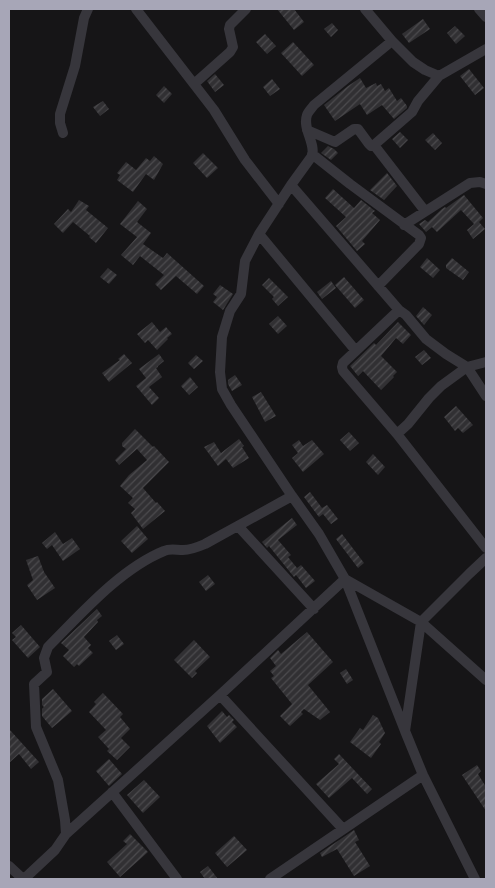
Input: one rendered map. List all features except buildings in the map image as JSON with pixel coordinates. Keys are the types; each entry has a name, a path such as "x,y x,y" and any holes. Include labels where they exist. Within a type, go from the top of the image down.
{"street":[{"path":"63,133 60,114 74,66 84,18 88,9"},
{"path":"136,9 218,116 245,160 279,204"},
{"path":"194,84 233,48 229,28 246,9"},
{"path":"365,9 392,41 417,66 439,76"},
{"path":"479,9 486,17"},
{"path":"392,41 314,105 307,114 307,130 313,151 312,154 259,234 244,261 240,294 230,311 222,337 220,372 222,389 231,405 319,534 346,579 423,775 476,879"},
{"path":"374,145 412,112 418,100 439,76 486,49"},
{"path":"307,130 335,142 354,129 358,129 370,144 374,145 425,211"},
{"path":"312,154 421,238 420,244 378,286"},
{"path":"404,225 470,183 480,182 486,184"},
{"path":"291,185 426,339 467,367 486,396"},
{"path":"259,234 356,351"},
{"path":"399,310 343,363 343,371 397,434 486,548"},
{"path":"397,434 441,386 467,367 486,362"},
{"path":"66,834 58,780 36,727 34,684 47,672 44,658 48,647 108,589 132,568 146,559 167,549 194,549 292,496"},
{"path":"238,526 314,608"},
{"path":"405,731 421,622 486,558"},
{"path":"9,866 24,879 55,850 66,834 346,579"},
{"path":"346,579 421,622 486,680"},
{"path":"220,694 343,829"},
{"path":"270,879 423,775"},
{"path":"112,792 177,879"}]}
